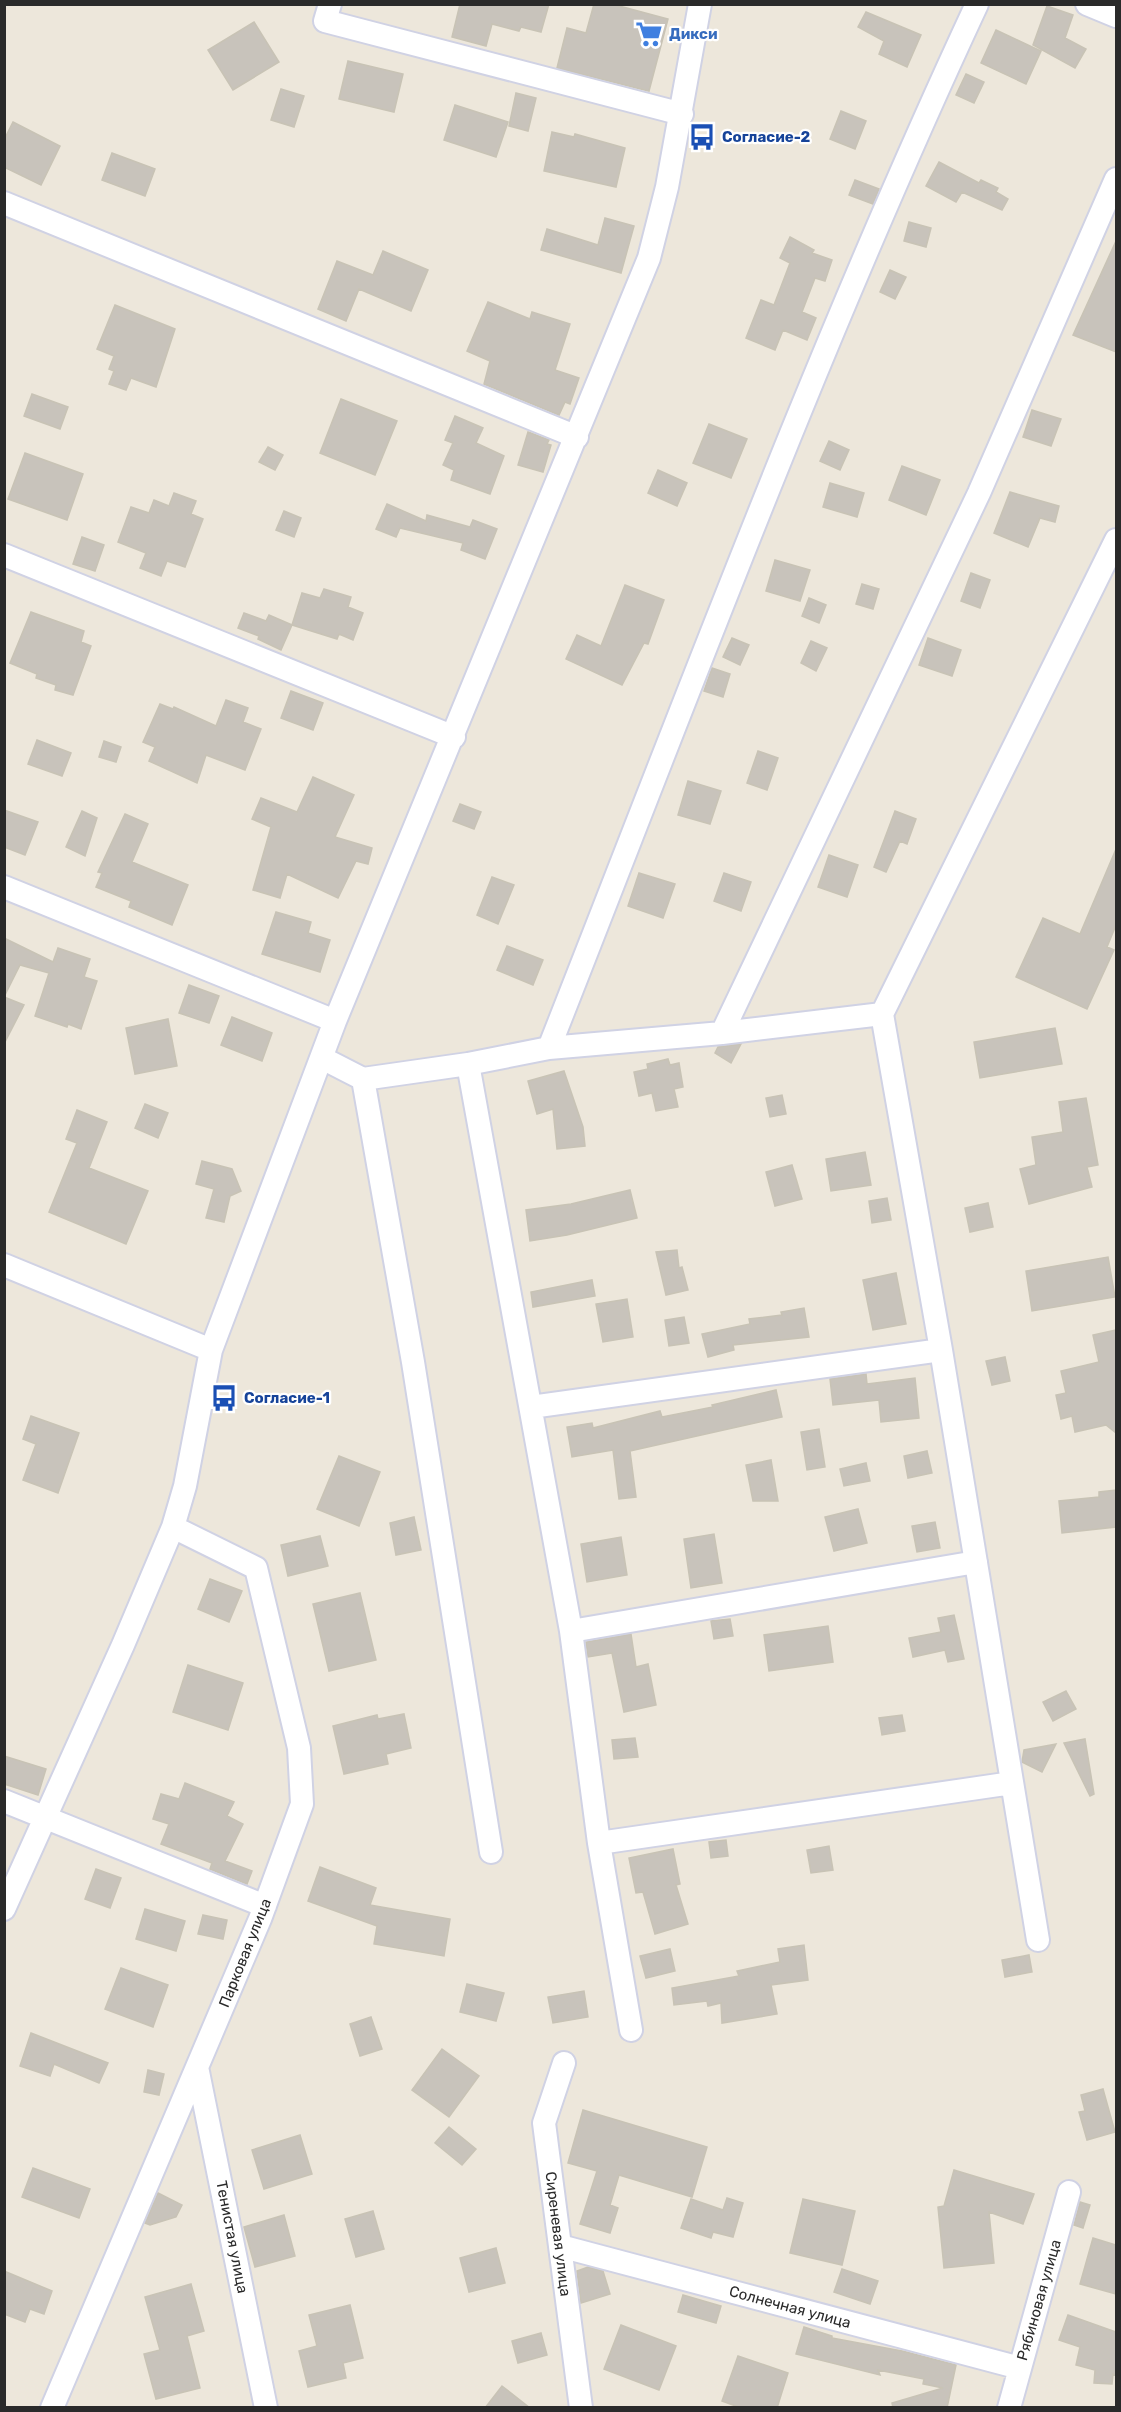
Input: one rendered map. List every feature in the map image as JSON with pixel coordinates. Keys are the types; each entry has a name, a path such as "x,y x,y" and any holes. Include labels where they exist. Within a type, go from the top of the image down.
{"street":[{"path":"330,4 325,21 682,114"},
{"path":"4,1909 123,1646 173,1527 185,1486 211,1350 335,1021 454,738 648,258 667,187 682,114 700,4"},
{"path":"549,1048 827,346 917,133 977,4"},
{"path":"1087,4 1116,16"},
{"path":"722,1033 979,493 1116,179"},
{"path":"4,203 576,437"},
{"path":"1038,1940 941,1350 882,1014 1116,540"},
{"path":"4,555 454,738"},
{"path":"4,887 335,1021"},
{"path":"322,1058 363,1079 468,1065 549,1048 722,1033 882,1014"},
{"path":"468,1065 571,1631 599,1843 631,2030"},
{"path":"363,1079 415,1374 491,1852"},
{"path":"4,1265 211,1350"},
{"path":"531,1407 941,1350"},
{"name":"Парковая улица","path":"52,2408 265,1906 302,1804 299,1748 256,1568 173,1527"},
{"path":"571,1631 976,1562"},
{"path":"599,1843 1012,1783"},
{"path":"4,1801 265,1906"},
{"name":"Сиреневая улица","path":"564,2063 544,2123 581,2408"},
{"name":"Тенистая улица","path":"197,2067 266,2408"},
{"name":"Рябиновая улица","path":"1009,2408 1069,2193"},
{"name":"Солнечная улица","path":"560,2246 1020,2368"}],"building":[{"path":"460,4 549,4 541,32 521,27 519,31 492,24 486,46 452,37"},
{"path":"594,4 612,4 668,19 649,91 557,68 567,28 586,33"},
{"path":"1047,6 1073,15 1065,38 1086,49 1075,68 1033,45"},
{"path":"866,12 921,35 907,67 879,54 884,41 858,27"},
{"path":"254,22 279,62 233,90 208,50"},
{"path":"996,30 1041,51 1026,84 981,63"},
{"path":"348,61 403,74 394,112 339,99"},
{"path":"966,74 984,82 974,103 956,95"},
{"path":"281,89 304,96 294,127 271,120"},
{"path":"516,93 536,98 528,131 509,126"},
{"path":"455,105 508,122 496,157 444,140"},
{"path":"841,111 866,121 855,149 830,139"},
{"path":"13,122 60,146 41,185 4,167 4,140"},
{"path":"552,132 574,137 575,134 625,148 616,187 544,171"},
{"path":"112,153 155,169 145,196 102,180"},
{"path":"939,162 979,183 981,180 998,188 996,192 1008,199 1002,210 962,192 956,202 926,186"},
{"path":"855,180 879,189 873,204 849,195"},
{"path":"605,218 634,226 621,273 541,250 547,229 598,245"},
{"path":"909,222 931,228 926,247 904,241"},
{"path":"790,237 814,250 812,253 832,260 825,281 815,278 802,312 816,318 807,340 783,330 775,350 746,338 761,300 774,305 790,263 780,258"},
{"path":"1116,241 1116,352 1073,335"},
{"path":"383,251 428,270 411,311 359,289 346,321 318,309 337,261 373,275"},
{"path":"890,270 906,277 895,299 880,292"},
{"path":"488,302 530,319 532,312 570,324 555,370 579,378 570,404 565,402 559,415 484,384 490,361 467,351"},
{"path":"115,305 175,329 156,387 131,378 126,390 109,384 114,371 109,369 114,356 97,349"},
{"path":"32,394 68,407 60,429 24,416"},
{"path":"341,399 397,421 375,475 320,453"},
{"path":"1032,410 1061,419 1051,446 1023,437"},
{"path":"455,416 483,428 476,443 504,456 490,494 451,480 454,470 443,465 453,443 445,440"},
{"path":"709,424 747,439 731,478 693,463"},
{"path":"528,432 549,440 547,444 551,445 543,472 518,465"},
{"path":"829,441 849,450 840,470 820,461"},
{"path":"268,447 283,455 275,470 259,462"},
{"path":"25,453 83,474 67,520 8,499"},
{"path":"902,466 940,480 926,515 889,500"},
{"path":"658,470 687,483 677,506 648,493"},
{"path":"830,483 864,493 857,517 823,507"},
{"path":"1010,492 1059,506 1055,522 1040,518 1028,547 994,533"},
{"path":"174,493 196,501 191,514 203,519 185,567 167,561 161,576 140,568 146,553 118,542 131,507 149,513 154,500 169,506"},
{"path":"387,504 426,521 427,515 470,527 473,520 497,529 485,559 461,550 463,543 400,528 396,537 376,529"},
{"path":"284,511 301,518 294,537 276,530"},
{"path":"82,537 104,545 95,571 73,564"},
{"path":"775,560 810,570 800,601 766,591"},
{"path":"971,573 990,580 980,608 961,601"},
{"path":"862,584 879,589 873,609 856,604"},
{"path":"625,585 664,600 648,644 644,643 622,685 566,659 577,635 601,646"},
{"path":"324,589 351,597 348,607 363,613 353,640 339,634 337,639 292,625 302,593 320,598"},
{"path":"809,598 826,605 819,623 802,616"},
{"path":"31,612 84,631 81,642 91,646 73,695 55,690 56,685 36,678 37,674 10,663"},
{"path":"244,613 266,621 269,615 292,625 281,650 258,639 259,636 238,628"},
{"path":"732,638 749,645 740,665 723,657"},
{"path":"928,638 961,650 952,676 919,665"},
{"path":"811,641 827,648 816,671 801,663"},
{"path":"712,668 730,674 723,697 704,691"},
{"path":"291,691 323,703 313,730 281,718"},
{"path":"226,700 248,708 243,722 261,729 245,770 206,755 197,783 149,761 155,747 143,742 160,704 173,709 174,707 216,726"},
{"path":"37,740 71,753 62,776 28,764"},
{"path":"104,741 121,747 116,762 99,757"},
{"path":"758,751 778,758 767,790 747,783"},
{"path":"313,777 354,795 335,837 372,848 368,864 356,861 338,898 287,874 280,898 253,890 271,827 252,819 261,798 297,812"},
{"path":"688,781 721,791 710,824 678,815"},
{"path":"460,804 481,812 474,829 453,821"},
{"path":"4,810 38,822 25,855 4,847"},
{"path":"82,811 97,818 85,856 66,847"},
{"path":"895,811 916,819 907,844 900,841 886,872 874,867"},
{"path":"125,814 148,824 132,862 188,885 172,925 129,907 131,901 96,887 102,873 98,872"},
{"path":"1116,849 1116,925 1107,947 1114,950 1087,1009 1016,977 1043,918 1080,934"},
{"path":"829,855 858,865 847,897 818,887"},
{"path":"639,873 675,884 663,918 628,906"},
{"path":"724,873 751,882 741,911 714,901"},
{"path":"492,877 514,885 498,924 477,915"},
{"path":"276,912 311,922 308,933 330,940 320,972 262,954"},
{"path":"4,938 53,962 58,948 90,959 84,977 97,981 81,1029 68,1024 67,1027 35,1016 49,973 20,965 4,997"},
{"path":"507,946 543,960 533,985 497,970"},
{"path":"189,985 219,996 209,1023 179,1013"},
{"path":"4,997 24,1005 4,1044"},
{"path":"232,1017 272,1033 262,1061 221,1045"},
{"path":"168,1019 177,1066 135,1074 126,1028"},
{"path":"1055,1028 1062,1064 980,1078 974,1042"},
{"path":"741,1044 731,1063 715,1053 718,1047"},
{"path":"668,1059 670,1065 679,1063 683,1087 674,1089 678,1107 656,1111 652,1093 639,1096 634,1072 648,1069 647,1064"},
{"path":"564,1071 583,1127 585,1146 557,1149 553,1109 537,1114 528,1081"},
{"path":"782,1095 786,1114 770,1117 766,1098"},
{"path":"1086,1098 1098,1165 1087,1167 1092,1187 1029,1204 1020,1169 1036,1165 1032,1137 1063,1132 1059,1102"},
{"path":"145,1104 168,1113 158,1138 135,1128"},
{"path":"77,1110 107,1122 89,1168 148,1191 126,1244 49,1212 77,1143 66,1139"},
{"path":"865,1152 871,1185 831,1191 826,1159"},
{"path":"202,1161 232,1169 241,1191 230,1196 224,1222 206,1218 214,1189 196,1184"},
{"path":"792,1165 802,1199 775,1206 766,1172"},
{"path":"630,1190 637,1218 567,1235 530,1241 526,1210 571,1204"},
{"path":"887,1198 891,1220 872,1223 869,1201"},
{"path":"988,1203 993,1227 970,1232 965,1208"},
{"path":"677,1250 679,1268 682,1267 688,1290 666,1295 656,1252"},
{"path":"1108,1257 1115,1297 1032,1311 1026,1271"},
{"path":"896,1273 906,1324 873,1330 863,1280"},
{"path":"592,1280 595,1296 533,1307 531,1292"},
{"path":"627,1299 633,1337 603,1342 596,1304"},
{"path":"804,1308 809,1337 733,1345 734,1350 708,1357 702,1334 750,1324 749,1319 782,1315 781,1312"},
{"path":"684,1317 689,1343 669,1346 665,1320"},
{"path":"1116,1330 1116,1433 1106,1425 1075,1432 1072,1416 1061,1419 1056,1395 1066,1393 1061,1371 1099,1362 1093,1335"},
{"path":"1005,1357 1010,1381 992,1385 986,1361"},
{"path":"866,1374 867,1384 915,1378 919,1418 881,1422 879,1400 833,1405 830,1379"},
{"path":"776,1390 782,1417 630,1451 636,1497 619,1499 613,1450 572,1457 567,1427 592,1423 593,1428 660,1411 662,1417 713,1407 712,1405"},
{"path":"31,1416 79,1433 58,1493 23,1480 36,1444 23,1439"},
{"path":"819,1429 825,1467 807,1470 801,1432"},
{"path":"927,1451 932,1473 908,1478 904,1456"},
{"path":"339,1456 380,1472 359,1526 317,1509"},
{"path":"771,1460 778,1501 753,1501 746,1465"},
{"path":"866,1463 870,1481 844,1486 840,1469"},
{"path":"1116,1490 1116,1527 1062,1533 1059,1501 1099,1497 1099,1492"},
{"path":"858,1509 867,1543 834,1551 825,1517"},
{"path":"414,1517 421,1550 396,1555 390,1523"},
{"path":"935,1522 940,1548 917,1552 912,1526"},
{"path":"714,1534 722,1583 691,1588 684,1539"},
{"path":"320,1536 328,1566 288,1576 281,1545"},
{"path":"621,1537 627,1575 587,1582 581,1544"},
{"path":"210,1579 242,1591 229,1622 198,1609"},
{"path":"360,1593 376,1660 329,1671 313,1604"},
{"path":"954,1615 964,1659 948,1662 945,1650 913,1657 909,1638 941,1632 938,1618"},
{"path":"730,1619 733,1636 714,1639 711,1621"},
{"path":"828,1626 833,1662 769,1671 764,1635"},
{"path":"631,1634 636,1667 648,1664 656,1705 624,1712 612,1653 588,1657 586,1642"},
{"path":"188,1665 243,1683 228,1730 173,1712"},
{"path":"1066,1691 1076,1709 1053,1721 1043,1702"},
{"path":"404,1714 411,1748 386,1754 388,1764 344,1774 333,1726 377,1715 378,1719"},
{"path":"902,1715 905,1731 882,1735 879,1718"},
{"path":"635,1738 638,1757 614,1759 612,1740"},
{"path":"1085,1739 1094,1794 1090,1796 1064,1743"},
{"path":"1056,1744 1042,1772 1022,1762 1024,1750"},
{"path":"4,1756 46,1769 38,1795 4,1784"},
{"path":"185,1783 234,1802 227,1816 243,1824 225,1861 252,1871 247,1884 210,1869 212,1863 161,1844 169,1824 153,1819 161,1794 179,1799"},
{"path":"726,1840 728,1856 711,1858 709,1842"},
{"path":"829,1846 833,1870 811,1873 807,1850"},
{"path":"673,1849 680,1884 676,1885 688,1924 655,1934 643,1892 636,1893 629,1858"},
{"path":"320,1867 376,1888 370,1905 450,1919 444,1956 374,1944 377,1926 308,1901"},
{"path":"96,1869 121,1878 110,1908 85,1899"},
{"path":"145,1909 185,1921 176,1951 136,1939"},
{"path":"203,1915 227,1920 223,1939 198,1934"},
{"path":"804,1945 808,1980 771,1985 777,2014 722,2023 721,2003 708,2006 707,2001 674,2005 672,1988 739,1976 737,1971 780,1962 778,1949"},
{"path":"670,1949 675,1971 646,1978 640,1956"},
{"path":"1029,1955 1032,1972 1005,1977 1002,1960"},
{"path":"121,1968 168,1985 153,2027 105,2009"},
{"path":"467,1984 504,1993 496,2021 460,2012"},
{"path":"584,1991 588,2017 553,2023 548,1997"},
{"path":"371,2017 382,2049 360,2056 350,2024"},
{"path":"31,2033 108,2063 99,2083 54,2064 50,2076 20,2066"},
{"path":"442,2049 479,2076 449,2117 412,2090"},
{"path":"148,2070 164,2074 159,2095 144,2092"},
{"path":"1103,2089 1115,2132 1087,2140 1079,2112 1085,2111 1081,2095"},
{"path":"583,2110 707,2147 692,2197 619,2175 610,2205 618,2208 610,2233 580,2224 597,2171 568,2163"},
{"path":"449,2127 476,2149 462,2165 435,2143"},
{"path":"300,2135 312,2174 264,2189 252,2150"},
{"path":"33,2168 90,2189 79,2218 22,2197"},
{"path":"954,2170 1034,2194 1023,2224 989,2212 994,2263 944,2268 938,2207 944,2206"},
{"path":"158,2193 182,2205 176,2217 150,2225 145,2223"},
{"path":"727,2198 743,2203 733,2237 713,2232 711,2238 681,2228 691,2199 723,2210"},
{"path":"803,2199 855,2211 842,2265 790,2253"},
{"path":"1080,2202 1090,2205 1083,2228 1074,2225"},
{"path":"373,2211 384,2249 356,2257 345,2219"},
{"path":"284,2215 295,2256 255,2267 244,2227"},
{"path":"1093,2238 1116,2245 1116,2294 1080,2284"},
{"path":"496,2248 505,2283 469,2292 460,2258"},
{"path":"588,2267 603,2271 610,2294 581,2303 577,2271"},
{"path":"842,2269 878,2281 870,2304 834,2292"},
{"path":"4,2271 52,2291 44,2314 30,2309 25,2322 4,2314"},
{"path":"191,2284 204,2331 187,2336 200,2388 156,2399 144,2354 160,2350 145,2297"},
{"path":"683,2295 721,2306 716,2323 678,2312"},
{"path":"350,2305 363,2358 343,2363 346,2378 308,2387 299,2351 317,2346 309,2315"},
{"path":"1068,2315 1116,2332 1116,2375 1113,2374 1112,2384 1094,2383 1095,2370 1076,2365 1080,2347 1059,2340"},
{"path":"621,2325 676,2346 659,2390 604,2369"},
{"path":"804,2327 832,2336 832,2338 902,2351 956,2365 947,2408 893,2408 892,2403 943,2388 923,2384 924,2379 878,2370 880,2375 796,2354"},
{"path":"541,2333 547,2355 518,2363 512,2341"},
{"path":"738,2356 788,2373 777,2408 741,2408 722,2401"},
{"path":"502,2386 530,2408 485,2408"}],"place":[{"name":"Дикси","path":"649,34"},
{"name":"Согласие-2","path":"702,137"},
{"name":"Согласие-1","path":"224,1398"}]}
